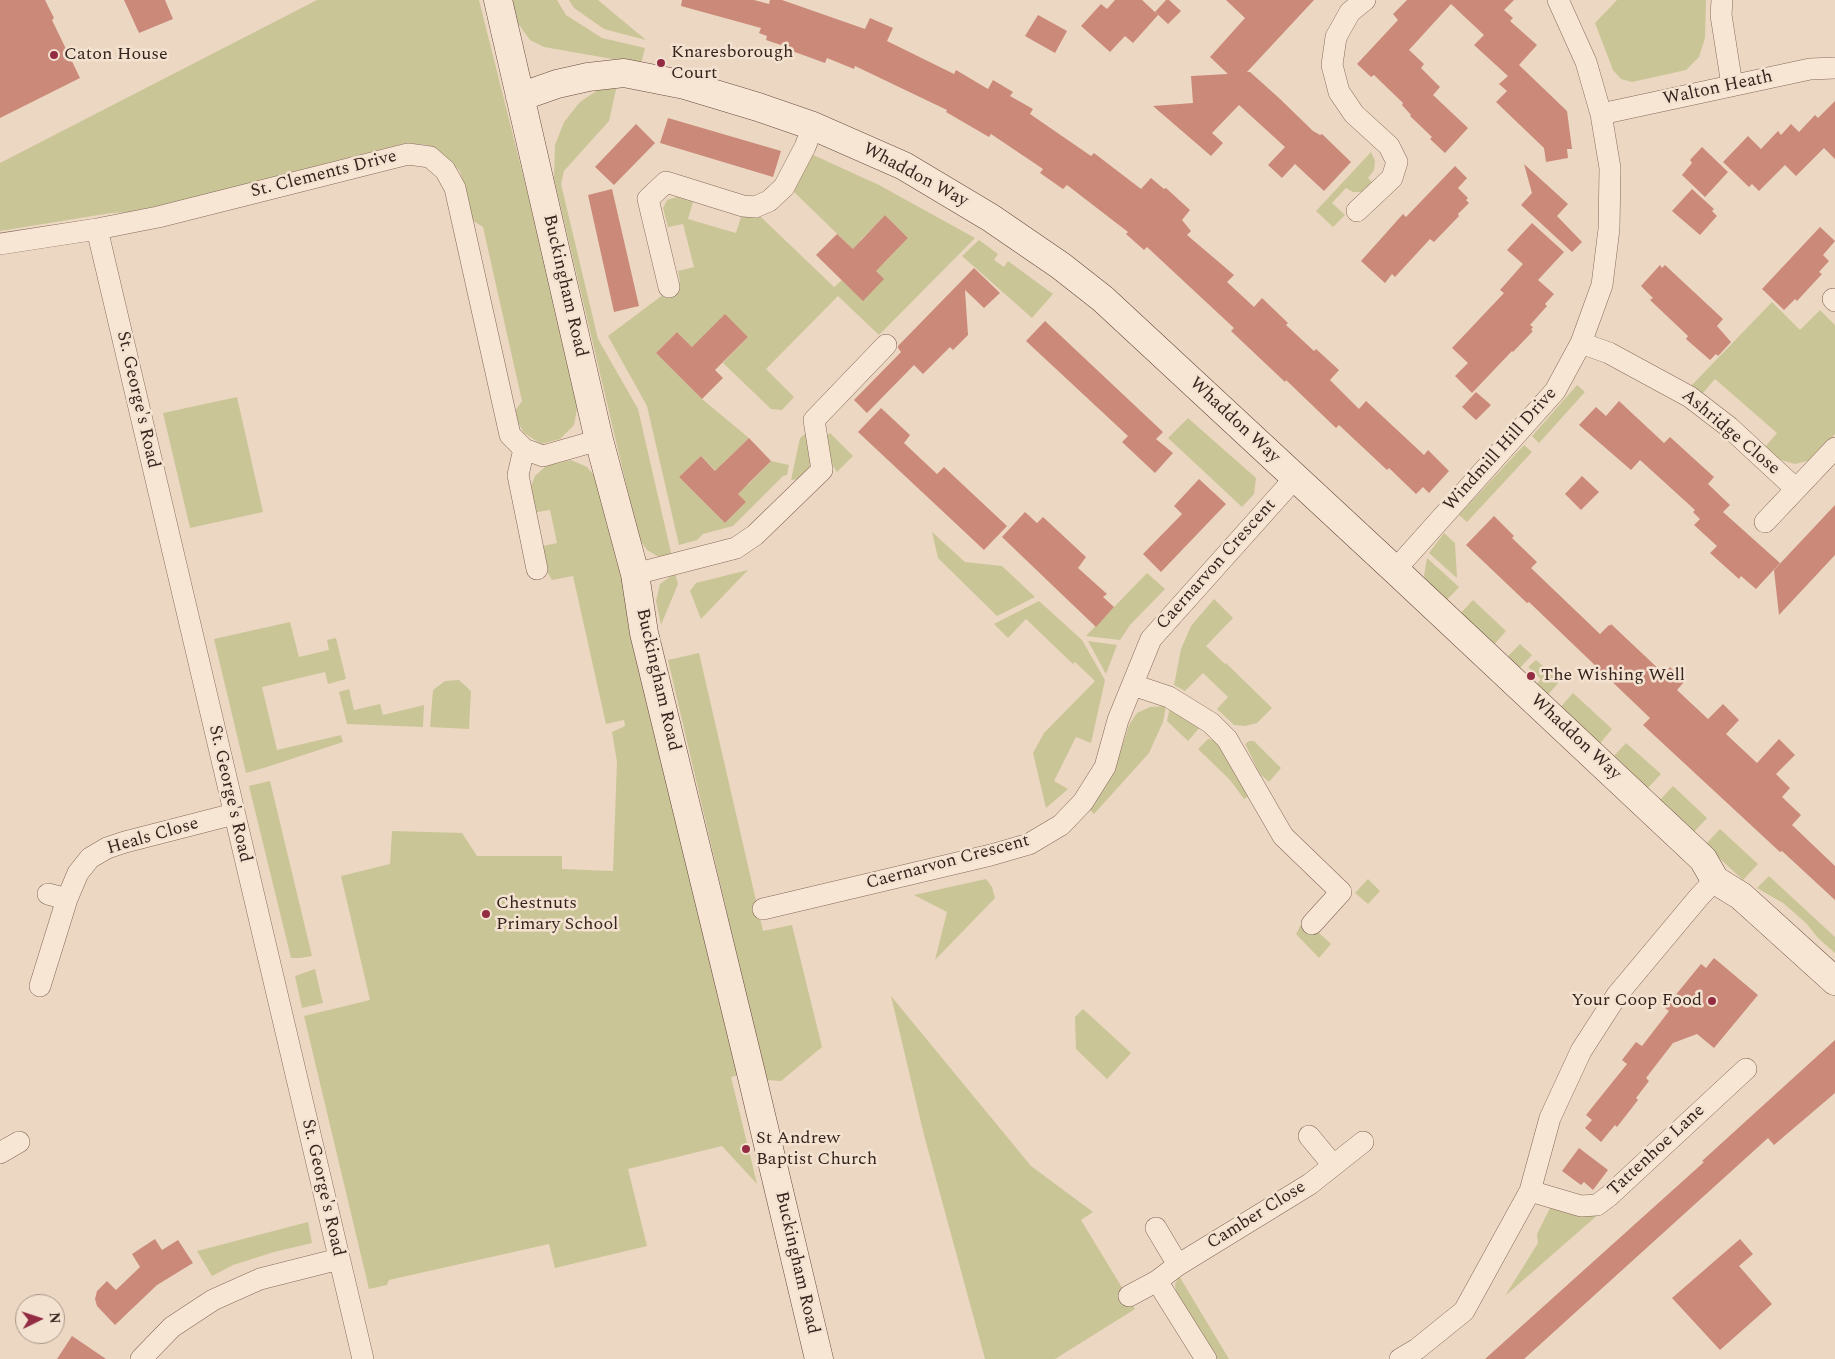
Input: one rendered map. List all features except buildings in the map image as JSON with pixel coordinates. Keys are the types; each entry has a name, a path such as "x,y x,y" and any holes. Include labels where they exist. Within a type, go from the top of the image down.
{"street":[{"name":"Buckingham Road","path":"498,0 599,440 634,574 644,632 748,1057 819,1359"},
{"path":"1357,211 1392,178 1397,162 1389,146 1354,114 1339,92 1332,65 1336,37 1350,12 1365,0"},
{"name":"Windmill Hill Drive","path":"1395,570 1556,391 1581,343 1602,285 1609,229 1610,168 1601,114 1586,62 1558,0"},
{"path":"1722,0 1722,15 1732,85"},
{"name":"Walton Heath","path":"1601,114 1810,69 1835,68"},
{"name":"Whaddon Way","path":"520,97 557,84 588,77 624,73 685,84 813,126 904,166 991,218 1061,266 1103,299 1703,859 1716,880 1741,896 1835,980"},
{"path":"669,287 648,199 666,182 743,206 755,207 769,201 784,187 805,147 813,126"},
{"name":"St. Clements Drive","path":"0,244 97,229 158,217 408,154 430,158 445,170 455,188 510,435 524,449"},
{"name":"St. George's Road","path":"97,229 363,1359"},
{"name":"Ashridge Close","path":"1581,343 1609,353 1652,374 1690,397 1729,427 1796,489"},
{"path":"634,574 736,548 755,535 822,470 814,420 886,345"},
{"path":"537,569 518,475 524,449 543,456 599,440"},
{"name":"Ashridge Close","path":"1765,522 1835,448"},
{"name":"Caernarvon Crescent","path":"763,909 991,855 1029,844 1061,825 1084,802 1105,767 1118,720 1151,639 1295,478"},
{"path":"1133,684 1169,697 1211,723 1227,739 1283,836 1341,892 1312,924"},
{"name":"Heals Close","path":"40,986 57,896 90,858 107,848 234,814"},
{"path":"1400,1359 1417,1349 1464,1311 1530,1190 1550,1118 1581,1051 1617,995 1693,903 1716,880"},
{"name":"Tattenhoe Lane","path":"1530,1190 1581,1206 1597,1204 1609,1196 1746,1069"},
{"path":"1309,1136 1333,1165"},
{"path":"0,1153 19,1142"},
{"name":"Camber Close","path":"1130,1296 1157,1281 1178,1265 1310,1184 1363,1142"},
{"path":"1156,1228 1178,1265"},
{"path":"140,1359 172,1327 213,1300 260,1279 340,1259"},
{"path":"1157,1281 1206,1359"}],"shaded area":[{"path":"317,0 479,0 579,398 574,425 560,439 541,444 524,433 513,414 522,401 483,227 472,220 460,171 443,154 427,145 406,143 137,212 111,213 0,231 0,163"},
{"path":"511,0 557,0 566,15 602,38 645,48 641,64 544,47 530,40 517,22"},
{"path":"569,0 598,0 646,40 604,29 574,8"},
{"path":"1617,0 1706,0 1705,38 1699,57 1686,70 1632,82 1621,79 1613,70 1595,23"},
{"path":"617,85 609,121 564,171 561,184 598,339 638,409 672,557 657,556 647,550 639,539 554,178 555,145 564,122 580,102 598,90"},
{"path":"1371,152 1375,161 1374,170 1368,178 1372,182 1363,192 1353,192 1346,188 1332,203 1345,215 1333,227 1316,211"},
{"path":"811,154 879,185 975,238 879,335 838,296 766,369 794,397 782,410 771,409 723,363 748,337 725,315 697,352 677,332 656,353 702,399 749,438 723,463 721,476 701,456 679,477 725,523 746,502 727,483 735,476 748,485 771,461 789,465 787,475 783,476 733,526 703,534 697,540 679,545 647,406 608,336 680,282 678,271 694,267 683,224 668,227 663,208 667,200 677,197 693,202 688,219 736,233 741,217 761,217 834,287 865,260 884,263 908,238 885,215 860,241 858,254 794,192"},
{"path":"979,240 998,254 994,260 1004,267 1008,261 1053,294 1032,318 962,256"},
{"path":"1772,302 1800,330 1820,310 1835,325 1835,434 1811,460 1795,464 1777,459 1765,447 1777,433 1715,379 1703,393 1691,386"},
{"path":"1577,385 1585,392 1539,443 1532,436"},
{"path":"237,397 263,512 190,528 163,413"},
{"path":"1188,418 1256,478 1254,494 1242,507 1168,438"},
{"path":"806,433 812,457 809,469 799,479 791,480 800,438"},
{"path":"830,433 853,456 837,472 827,457 824,438"},
{"path":"1524,445 1532,452 1467,522 1459,515"},
{"path":"571,460 587,467 599,481 739,1075 731,1077 757,1184 722,1146 628,1169 647,1246 555,1268 549,1244 389,1280 387,1285 369,1289 304,1016 370,1000 341,876 390,864 392,831 462,833 477,856 562,856 562,869 613,871 617,762 612,732 625,726 624,720 606,724 573,576 552,580 544,567 539,547 557,543 550,510 532,513 529,491 535,476 546,466"},
{"path":"932,532 965,562 1002,566 1035,597 997,616 938,558"},
{"path":"1444,533 1455,543 1457,578 1429,553"},
{"path":"1427,558 1459,587 1444,603 1429,589 1424,576"},
{"path":"748,570 701,619 690,591 696,583"},
{"path":"675,573 678,584 661,625 656,601 660,584"},
{"path":"1147,573 1165,589 1130,625 1120,640 1086,636"},
{"path":"1214,599 1233,618 1206,646 1272,708 1257,723 1245,726 1234,725 1217,709 1228,697 1203,673 1185,691 1174,685 1181,649 1191,626"},
{"path":"1473,600 1506,631 1492,647 1458,616"},
{"path":"1039,601 1082,640 1105,680 1091,743 1076,737 1054,781 1068,789 1046,808 1033,753 1044,733 1095,681 1075,662 1073,664 1026,619 1008,638 994,624"},
{"path":"290,622 299,657 329,650 327,640 336,638 346,679 328,684 325,672 262,687 277,750 341,735 343,742 246,773 214,639"},
{"path":"1088,641 1117,645 1106,674"},
{"path":"1520,644 1532,655 1517,671 1505,659"},
{"path":"699,653 763,931 792,925 822,1047 781,1081 766,1080 668,660"},
{"path":"1536,660 1560,681 1546,697 1534,687 1541,679 1528,667"},
{"path":"459,680 471,691 469,729 430,727 433,690 445,681"},
{"path":"349,689 354,710 380,704 383,715 424,705 423,727 347,724 339,692"},
{"path":"1573,693 1612,729 1598,746 1558,710"},
{"path":"1166,706 1163,722 1149,753 1094,814 1090,810 1114,772 1129,725 1137,713 1150,707"},
{"path":"1170,707 1201,726 1188,741 1167,721"},
{"path":"1208,739 1215,740 1221,747 1249,796 1244,799 1230,780 1198,749"},
{"path":"1249,741 1254,741 1281,768 1269,782 1260,774 1245,744"},
{"path":"1626,743 1661,774 1646,790 1612,758"},
{"path":"270,781 312,956 291,958 249,786"},
{"path":"1673,786 1707,818 1693,833 1659,801"},
{"path":"1720,829 1758,864 1743,880 1705,845"},
{"path":"1769,876 1835,937 1835,953 1818,938 1806,923 1783,903 1757,888"},
{"path":"986,879 992,887 995,898 935,960 947,912 914,895"},
{"path":"1368,879 1380,891 1368,904 1355,893"},
{"path":"1304,919 1331,944 1319,958 1296,934"},
{"path":"315,969 323,1003 302,1008 295,976"},
{"path":"891,996 1031,1166 1093,1212 1081,1220 1135,1309 1055,1359 985,1359 924,1135"},
{"path":"1083,1009 1131,1053 1107,1079 1076,1049 1075,1017"},
{"path":"1551,1206 1600,1213 1505,1296 1538,1243 1537,1234"},
{"path":"308,1222 312,1243 274,1252 233,1265 212,1276 197,1251"},
{"path":"1179,1276 1229,1359 1217,1359 1176,1293 1175,1284"}],"place":[{"name":"Caton House","path":"54,55"},
{"name":"Knaresborough Court","path":"661,63"},
{"name":"The Wishing Well","path":"1531,676"},
{"name":"Chestnuts Primary School","path":"486,914"},
{"name":"Your Coop Food","path":"1712,1001"},
{"name":"St Andrew Baptist Church","path":"746,1149"}]}
